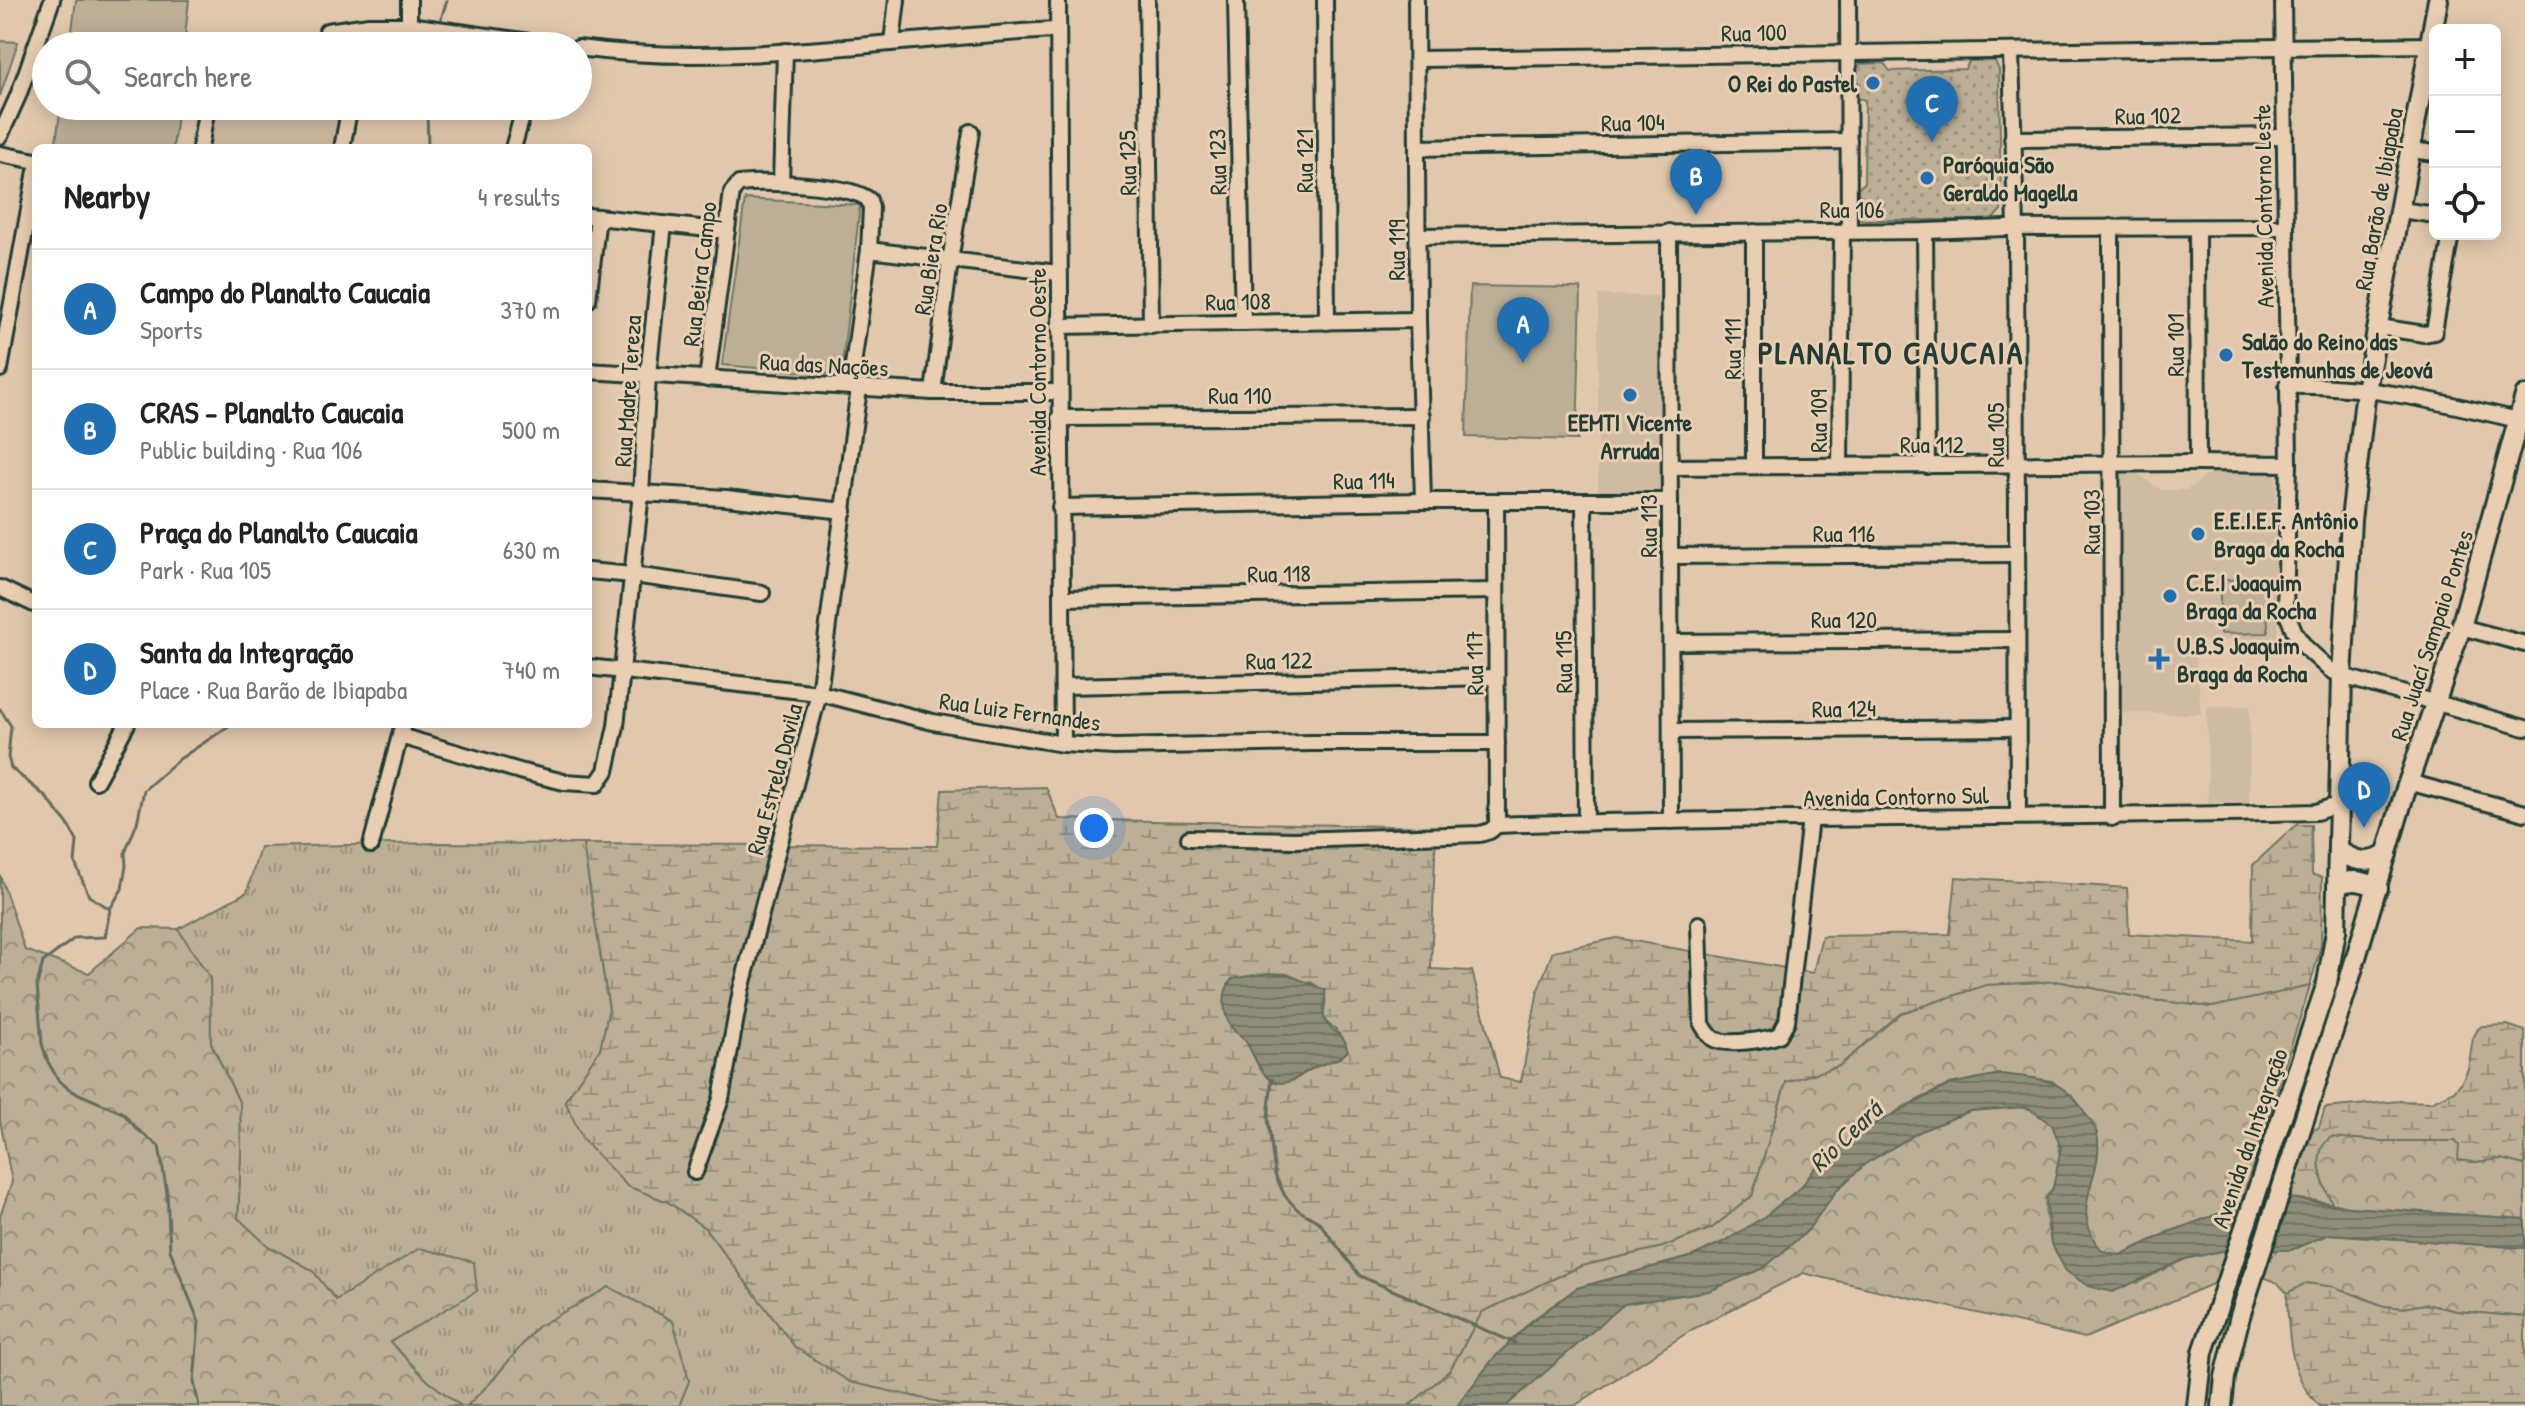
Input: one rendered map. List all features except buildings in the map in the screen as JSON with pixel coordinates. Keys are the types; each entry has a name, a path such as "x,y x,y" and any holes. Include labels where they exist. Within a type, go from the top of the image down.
{"main road":[{"name":"Rua Barão de Ibiapaba","path":"2434,24 2438,0"},
{"name":"Rua Barão de Ibiapaba","path":"2338,885 2342,676 2351,520 2366,390 2429,51"},
{"name":"Rua Juací Sampaio Pontes","path":"2378,888 2408,782 2461,627 2525,396"},
{"path":"2339,851 2363,862 2387,854"},
{"path":"2338,885 2357,880 2378,888"},
{"name":"Avenida da Integração","path":"2197,1406 2203,1352 2327,983 2336,931 2338,885"},
{"name":"Avenida da Integração","path":"2222,1406 2231,1348 2378,888"}],"street":[{"path":"41,32 52,0"},
{"path":"409,0 409,25"},
{"path":"892,42 897,0"},
{"name":"Avenida Contorno Oeste","path":"1058,0 1058,392 1063,744"},
{"name":"Rua 125","path":"1147,0 1151,325"},
{"name":"Rua 123","path":"1236,0 1243,323"},
{"name":"Rua 121","path":"1325,0 1327,322"},
{"name":"Rua 119","path":"1416,0 1418,320 1423,501"},
{"name":"Rua 109","path":"1840,466 1849,141 1848,0"},
{"name":"Avenida Contorno Leste","path":"2283,0 2289,464 2285,609 2305,647 2329,669 2342,676"},
{"path":"369,25 371,32"},
{"path":"327,31 369,25 409,25 459,32"},
{"path":"592,50 621,54 856,48 892,42 1057,30"},
{"name":"Rua 100","path":"1418,59 2429,45"},
{"path":"781,183 785,51"},
{"name":"Rua 105","path":"2011,53 2016,228 2018,816"},
{"path":"0,136 32,56"},
{"path":"201,144 205,120"},
{"path":"343,144 347,120"},
{"path":"514,144 521,120"},
{"name":"Rua Biera Rio","path":"933,392 971,132"},
{"name":"Rua 102","path":"2012,139 2285,136"},
{"name":"Rua 104","path":"1417,148 1849,141"},
{"path":"2411,150 2429,152"},
{"path":"0,154 32,161"},
{"name":"Rua Beira Campo","path":"707,379 732,192 735,187 745,184 781,183"},
{"name":"Rua Estrela Davila","path":"695,1172 721,1099 741,990 819,693 844,511 869,250 869,200 854,192 781,183"},
{"path":"0,369 32,193"},
{"path":"2401,210 2429,214"},
{"path":"593,217 727,231"},
{"name":"Rua Madre Tereza","path":"402,730 523,772 564,782 597,784 606,771 613,741 633,575 648,375 664,224"},
{"name":"Rua 103","path":"2111,227 2112,818"},
{"name":"Rua 106","path":"1418,236 2286,227"},
{"name":"Rua 101","path":"2197,228 2198,463"},
{"path":"1925,231 1927,466"},
{"name":"Rua 113","path":"1669,232 1671,821"},
{"name":"Rua 111","path":"1754,232 1754,466"},
{"path":"2379,327 2424,334 2434,332 2450,240"},
{"path":"869,250 1058,273"},
{"name":"Rua 108","path":"1058,326 1418,320"},
{"name":"Rua das Nações","path":"592,371 933,392 1058,392"},
{"path":"2287,386 2326,385 2366,390 2436,401 2518,420"},
{"name":"Rua 110","path":"1059,418 1422,416"},
{"name":"Rua 112","path":"1671,467 2289,464"},
{"path":"592,490 726,498 844,511"},
{"name":"Rua 114","path":"1060,507 1423,501 1670,501"},
{"name":"Rua 117","path":"1496,501 1497,825"},
{"name":"Rua 115","path":"1584,501 1586,822"},
{"name":"Rua 116","path":"1670,556 2017,554"},
{"path":"592,571 762,593"},
{"path":"0,588 32,603"},
{"name":"Rua 118","path":"1063,598 1495,591"},
{"path":"2461,627 2525,644"},
{"name":"Rua 120","path":"1671,642 2017,640"},
{"name":"Rua Luiz Fernandes","path":"592,667 819,693 933,722 1063,744 1115,747 1497,743"},
{"path":"2342,676 2525,728"},
{"name":"Rua 122","path":"1063,686 1496,677"},
{"path":"96,781 125,728"},
{"name":"Rua 124","path":"1672,731 2016,728"},
{"path":"371,845 402,730"},
{"path":"2408,782 2525,813"},
{"name":"Avenida Contorno Sul","path":"1189,838 1294,840 1440,836 1480,834 1497,825 1586,822 2018,816 2112,818 2296,813 2316,812 2340,804"},
{"path":"1699,924 1702,1024 1706,1031 1714,1039 1723,1041 1779,1035 1787,1021 1810,818"}],"shaded area":[{"path":"206,120 339,120 334,144 202,144"},
{"name":"EEMTI Vicente Arruda","path":"1598,295 1663,296 1660,493 1598,494"},
{"name":"E.E.I.E.F. Antônio Braga da Rocha","path":"2214,470 2276,472 2278,639 2195,641 2201,714 2122,713 2119,474 2134,471 2161,490 2187,490"},
{"path":"2207,706 2250,706 2249,803 2208,802"},
{"path":"1267,973 1287,974 1325,990 1325,1020 1341,1036 1348,1051 1291,1081 1282,1083 1269,1079 1247,1043 1230,1025 1224,1001 1232,979"},
{"name":"Rio Ceará","path":"2000,1074 2037,1079 2059,1086 2077,1101 2094,1126 2098,1150 2087,1220 2102,1251 2121,1255 2169,1232 2240,1206 2290,1198 2348,1207 2525,1219 2525,1248 2329,1234 2291,1250 2226,1250 2185,1259 2113,1292 2088,1286 2066,1271 2051,1243 2046,1198 2053,1188 2061,1148 2052,1125 2027,1107 1970,1111 1921,1131 1865,1164 1837,1190 1807,1231 1764,1268 1709,1291 1624,1304 1506,1406 1457,1406 1493,1359 1532,1321 1577,1288 1693,1256 1727,1240 1764,1217 1801,1187 1817,1166 1855,1134 1951,1084"}],"green space":[{"path":"76,0 189,0 186,32 72,32"},
{"path":"0,41 18,42 0,96"},
{"path":"1970,60 1995,61 1999,70 2001,210 1992,220 1862,220 1853,211 1853,190 1864,184 1865,100 1853,97 1853,73 1860,64 1884,63 1890,71 1965,69"},
{"path":"59,120 176,120 173,144 56,144"},
{"path":"745,199 860,205 841,375 722,365"},
{"path":"1470,286 1581,288 1577,440 1466,437"},
{"path":"2267,579 2268,633 2220,634 2220,580"},
{"path":"1046,787 1059,819 1436,827 1431,969 1472,971 1500,1078 1521,1082 1538,990 1553,951 1617,938 1813,973 1822,936 1950,934 1956,877 2127,888 2129,934 2252,941 2253,865 2296,825 2311,825 2312,875 2322,877 2321,945 2310,986 2212,1007 2153,1000 2057,981 1986,985 1901,1013 1839,1066 1786,1082 1752,1196 1712,1228 1662,1247 1581,1266 1482,1312 1450,1370 1409,1406 957,1406 850,1382 795,1347 705,1228 668,1202 627,1186 583,1140 565,1101 600,1049 609,1009 583,844 937,846 942,790","holes":["1311,982 1320,989 1326,1002 1324,1018 1336,1029 1340,1058 1315,1067 1292,1081 1277,1082 1260,1069 1246,1041 1230,1025"]},
{"path":"583,844 609,1009 600,1049 565,1101 627,1186 668,1202 705,1228 795,1347 957,1406 679,1406 689,1380 537,1327 492,1381 467,1406 461,1406 428,1381 390,1342 423,1322 420,1249 336,1300 312,1270 268,1246 238,1219 240,1104 211,1043 210,978 178,929 247,892 260,847"},
{"path":"0,875 25,950 89,973 141,928 178,929 210,978 211,1043 240,1104 238,1218 268,1246 312,1270 336,1300 420,1248 474,1262 477,1291 390,1342 428,1381 461,1406 0,1406 0,1216 12,1182 0,1120"},
{"path":"2057,981 2153,1000 2212,1007 2310,986 2240,1206 2169,1232 2120,1255 2102,1251 2089,1236 2086,1226 2097,1133 2065,1091 2052,1081 2000,1074 1950,1084 1903,1107 1817,1166 1801,1187 1764,1217 1727,1240 1693,1256 1577,1288 1531,1321 1493,1359 1457,1406 1409,1406 1450,1370 1482,1312 1581,1266 1662,1247 1712,1228 1752,1196 1786,1082 1839,1066 1901,1013 1986,985"},
{"path":"2507,1025 2525,1031 2525,1165 2501,1159 2458,1160 2459,1145 2455,1141 2331,1137 2319,1159 2322,1178 2332,1203 2290,1198 2308,1134 2319,1127 2325,1108 2400,1101 2431,1102 2454,1091 2461,1083 2468,1069 2473,1038 2478,1029 2482,1026"},
{"path":"2012,1107 2041,1114 2056,1131 2060,1155 2058,1169 2045,1205 2051,1243 2137,1283 2185,1259 2226,1250 2215,1283 2085,1338 1803,1273 1693,1329 1574,1406 1506,1406 1624,1304 1660,1297 1807,1231 1837,1190 1865,1164 1921,1131 1970,1111"},
{"path":"2331,1137 2455,1141 2459,1145 2459,1160 2501,1159 2525,1165 2525,1219 2348,1207 2332,1203 2322,1178 2319,1159"},
{"path":"2329,1234 2525,1248 2525,1317 2456,1311 2425,1304 2405,1308 2383,1306 2358,1295 2297,1288 2287,1293 2278,1283 2261,1276 2271,1249 2291,1250"},
{"path":"2306,1283 2335,1287 2384,1306 2404,1308 2425,1304 2456,1311 2525,1317 2525,1406 2320,1406 2302,1382 2290,1338 2287,1293"},
{"path":"609,1287 673,1321 689,1381 679,1406 467,1406 537,1327"}],"waterway":[{"path":"440,22 447,0"},
{"path":"427,120 428,144"},
{"path":"0,709 11,726 8,757 11,768 45,796 67,823 77,841 75,863 89,896 110,909"},
{"path":"199,1406 194,1382 199,1322 170,1250 167,1193 159,1146 123,1113 72,1091 59,1081 42,1044 37,985 43,962 75,938 105,937 110,909 122,889 125,853 137,823 144,790 178,760 226,728"},
{"path":"1272,1079 1268,1118 1275,1175 1285,1196 1298,1210 1319,1222 1360,1276 1515,1343"}],"place":[{"name":"O Rei do Pastel","path":"1873,83"},
{"name":"Praça do Planalto Caucaia","path":"1932,142"},
{"name":"Paróquia São Geraldo Magella","path":"1927,178"},
{"name":"CRAS - Planalto Caucaia","path":"1696,215"},
{"name":"Salão do Reino das Testemunhas de Jeová","path":"2226,355"},
{"name":"Campo do Planalto Caucaia","path":"1523,363"},
{"name":"EEMTI Vicente Arruda","path":"1630,395"},
{"name":"E.E.I.E.F. Antônio Braga da Rocha","path":"2198,534"},
{"name":"C.E.I Joaquim Braga da Rocha","path":"2170,596"},
{"name":"U.B.S Joaquim Braga da Rocha","path":"2159,659"},
{"name":"Santa da Integração","path":"2364,828"}],"district":[{"name":"PLANALTO CAUCAIA","path":"1891,352"}]}
